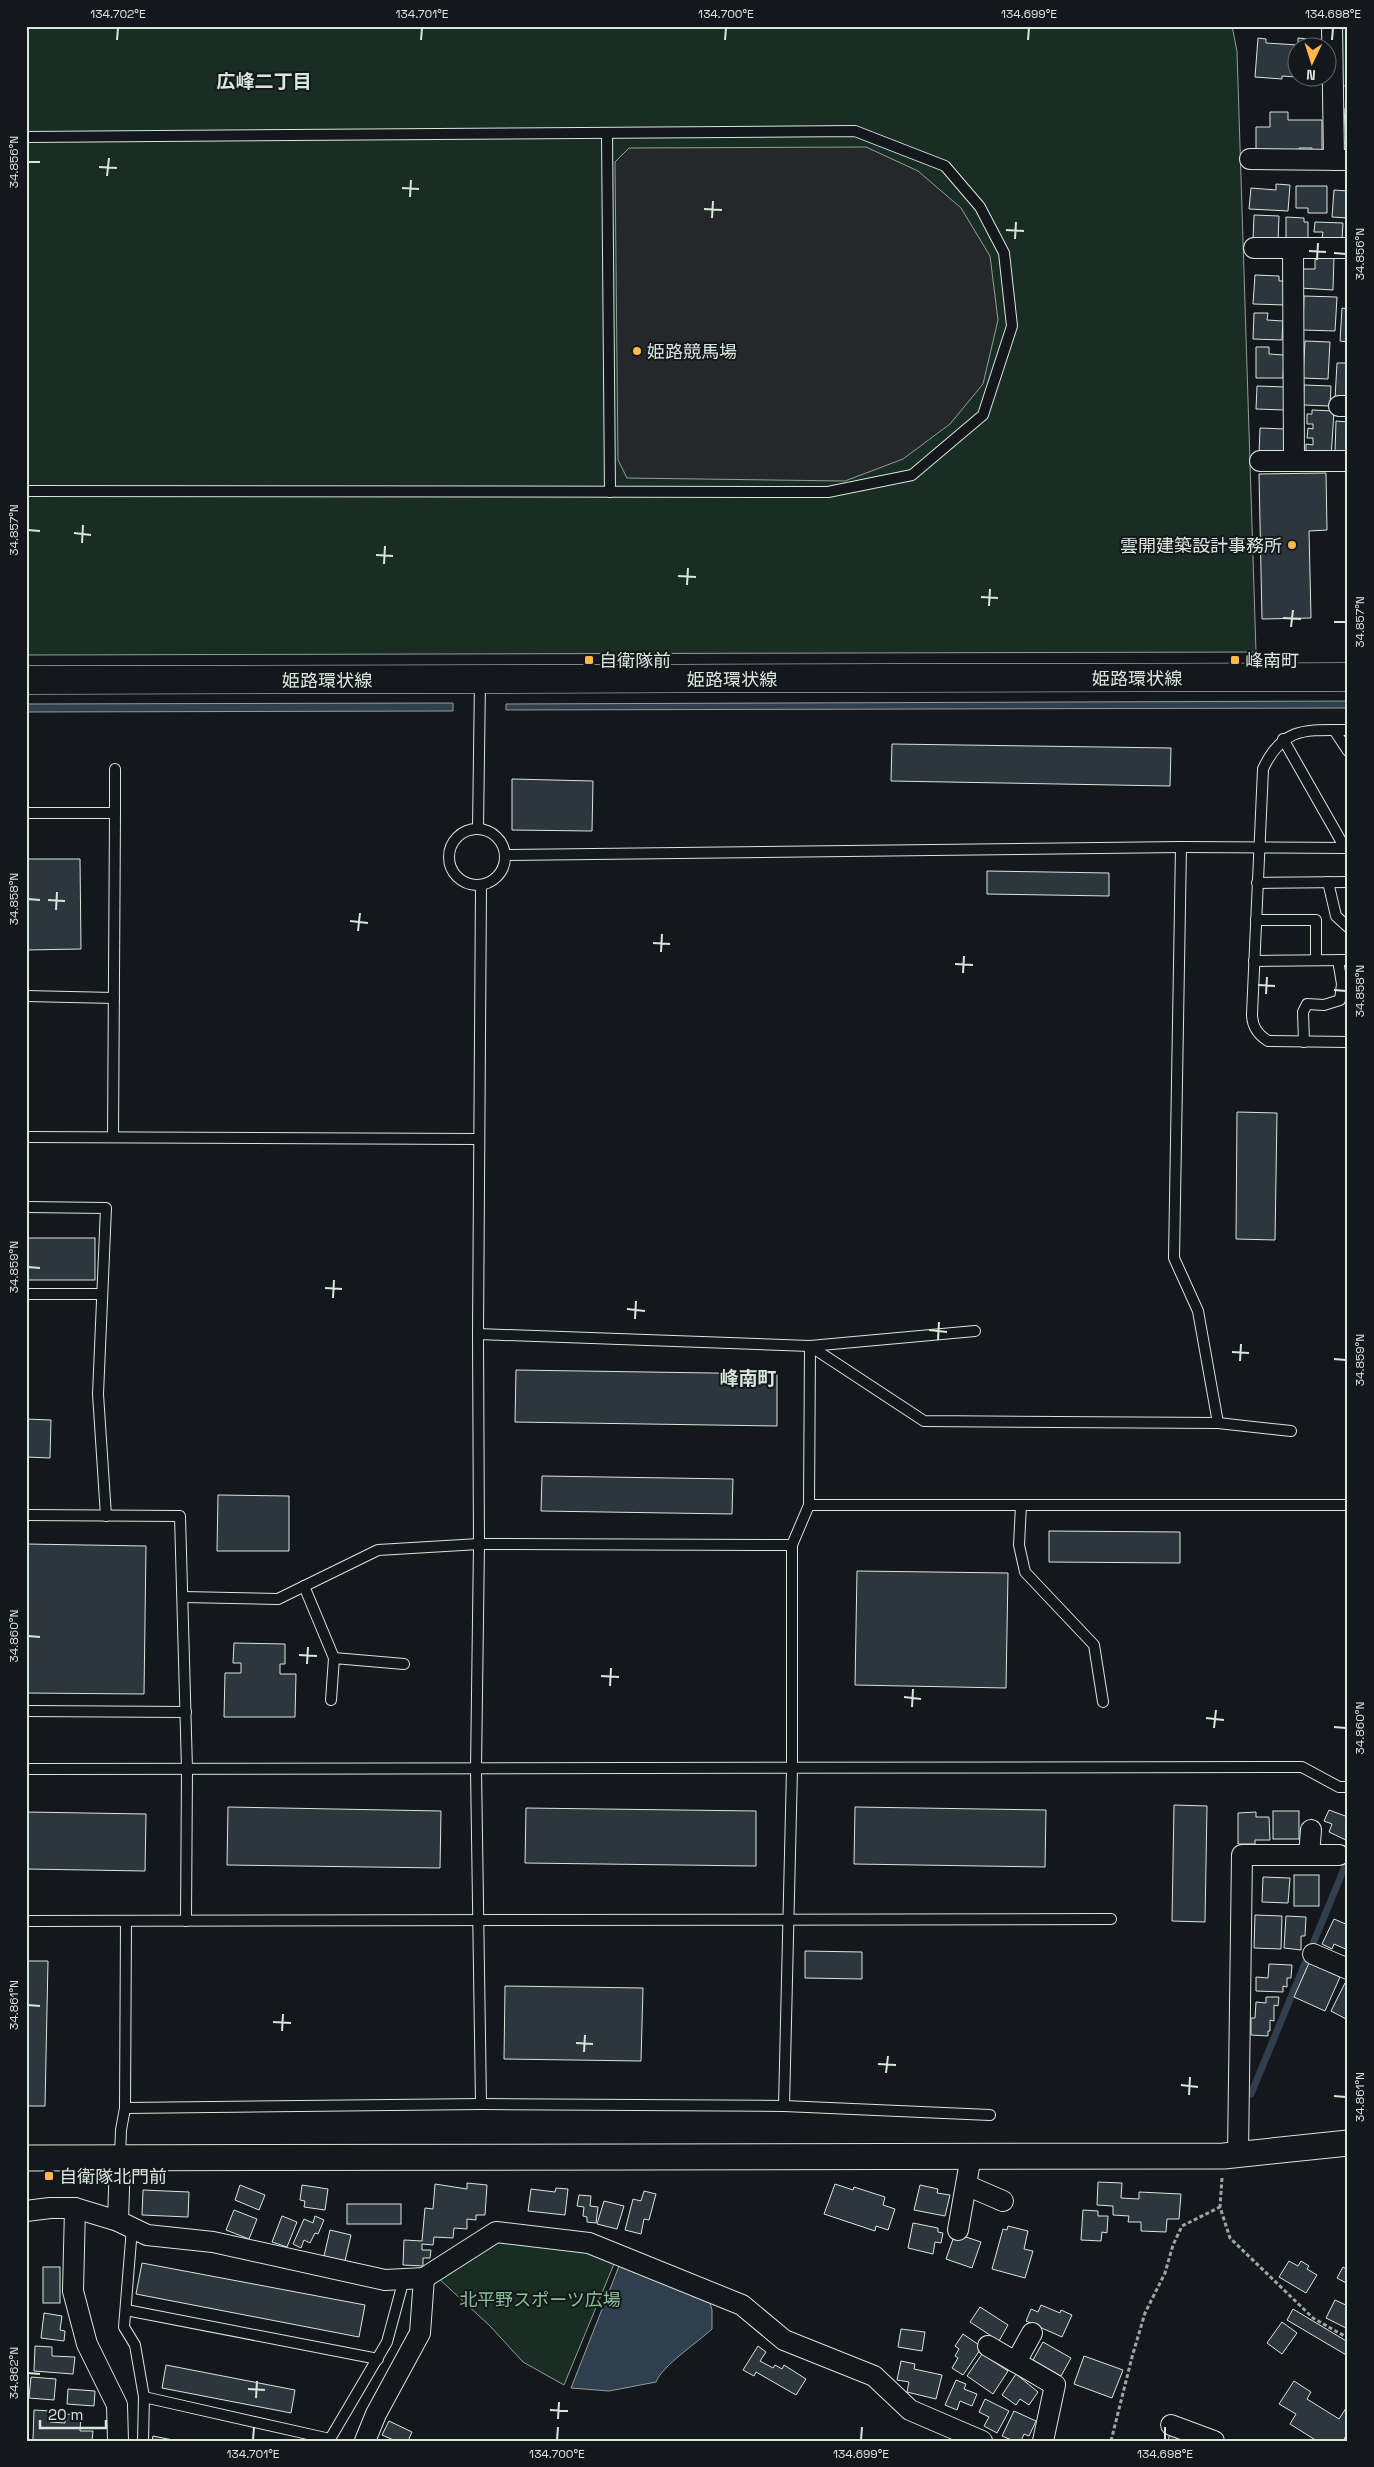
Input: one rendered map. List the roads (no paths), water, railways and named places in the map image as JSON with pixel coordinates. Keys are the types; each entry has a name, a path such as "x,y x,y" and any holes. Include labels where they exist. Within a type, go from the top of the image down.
{"main road":[{"name":"姫路環状線","path":"26,680 1348,677"}],"street":[{"path":"1250,159 1341,160 1332,26"},
{"path":"1254,248 1348,248"},
{"path":"1293,248 1294,461"},
{"path":"1260,461 1348,461"},
{"path":"1309,1855 1311,1830"},
{"path":"1231,2155 1242,1855 1339,1855"},
{"path":"1313,1954 1348,1969"},
{"path":"26,2158 1231,2155 1348,2143"},
{"path":"958,2230 971,2156"},
{"path":"120,2158 125,2224"},
{"path":"966,2185 1004,2201"},
{"path":"26,2211 50,2208 75,2208 125,2224 147,2235 213,2242 385,2280 424,2278 496,2232 588,2243 742,2305 784,2340 874,2376 910,2410 982,2441"},
{"path":"75,2208 72,2291 87,2344 117,2405 118,2441"},
{"path":"365,2441 376,2414 420,2333 424,2278"},
{"path":"1016,2362 1032,2333"},
{"path":"988,2346 1055,2385 1042,2441"},
{"path":"1171,2425 1214,2441"}],"lane":[{"path":"26,137 855,131 945,166 980,208 1004,253 1012,326 984,414 912,476 828,492 26,491"},
{"path":"607,133 610,492"},
{"path":"478,829 480,680"},
{"path":"1334,730 1348,750"},
{"path":"1348,730 1304,731 1283,739 1272,751 1263,769 1252,1020 1259,1036 1268,1041 1278,1043 1348,1042"},
{"path":"1283,739 1347,848"},
{"path":"113,1137 115,769"},
{"path":"26,813 114,813"},
{"path":"478,829 491,833 501,842 505,855 503,869 494,880 481,886 468,885 456,878 449,866 448,852 454,840 465,831 478,829"},
{"path":"505,855 1259,846 1347,848"},
{"path":"1181,847 1174,1258 1198,1311 1218,1423"},
{"path":"1328,882 1336,916 1348,927"},
{"path":"1257,883 1348,882"},
{"path":"481,886 478,1139 479,1544 476,1769 481,2104"},
{"path":"1256,920 1316,920 1316,960"},
{"path":"1254,961 1343,960 1340,1000 1324,1005 1307,1004 1303,1012 1304,1042"},
{"path":"26,996 114,998"},
{"path":"26,1137 478,1139"},
{"path":"26,1207 106,1208 98,1394 106,1516"},
{"path":"26,1294 102,1294"},
{"path":"478,1334 810,1346 975,1331"},
{"path":"810,1346 924,1421 1218,1423 1291,1431"},
{"path":"784,2106 792,1769 792,1545 809,1505 810,1346"},
{"path":"809,1505 1348,1506"},
{"path":"1021,1505 1019,1545 1025,1572 1094,1645 1103,1702"},
{"path":"26,1515 180,1516 187,1769 186,1921"},
{"path":"183,1597 278,1599 378,1550 479,1544 792,1545"},
{"path":"304,1586 334,1658 331,1700"},
{"path":"334,1658 404,1664"},
{"path":"26,1711 186,1712"},
{"path":"26,1769 1302,1767 1339,1787 1348,1787"},
{"path":"26,1921 1111,1919"},
{"path":"120,2158 121,2130 125,2108 126,1921"},
{"path":"125,2108 481,2104 784,2106 990,2115"},
{"path":"125,2224 126,2310 124,2327 135,2345 144,2397 143,2441"},
{"path":"144,2397 330,2439 387,2342 404,2279"},
{"path":"126,2310 378,2359"}],"water":[{"path":"1348,701 1348,708 506,710 506,704"},
{"path":"453,703 453,711 26,712 26,704"},
{"path":"621,2261 707,2292 712,2310 712,2329 665,2369 656,2382 609,2391 571,2388"}],"waterway":[{"path":"1251,2094 1348,1859"}],"place":[{"name":"姫路競馬場","path":"637,351"},
{"name":"雲開建築設計事務所","path":"1292,545"},
{"name":"自衛隊前","path":"589,660"},
{"name":"峰南町","path":"1235,660"},
{"name":"自衛隊北門前","path":"49,2176"}],"district":[{"name":"広峰二丁目","path":"264,81"},
{"name":"峰南町","path":"748,1378"}],"park label":[{"name":"北平野スポーツ広場","path":"540,2299"}]}
